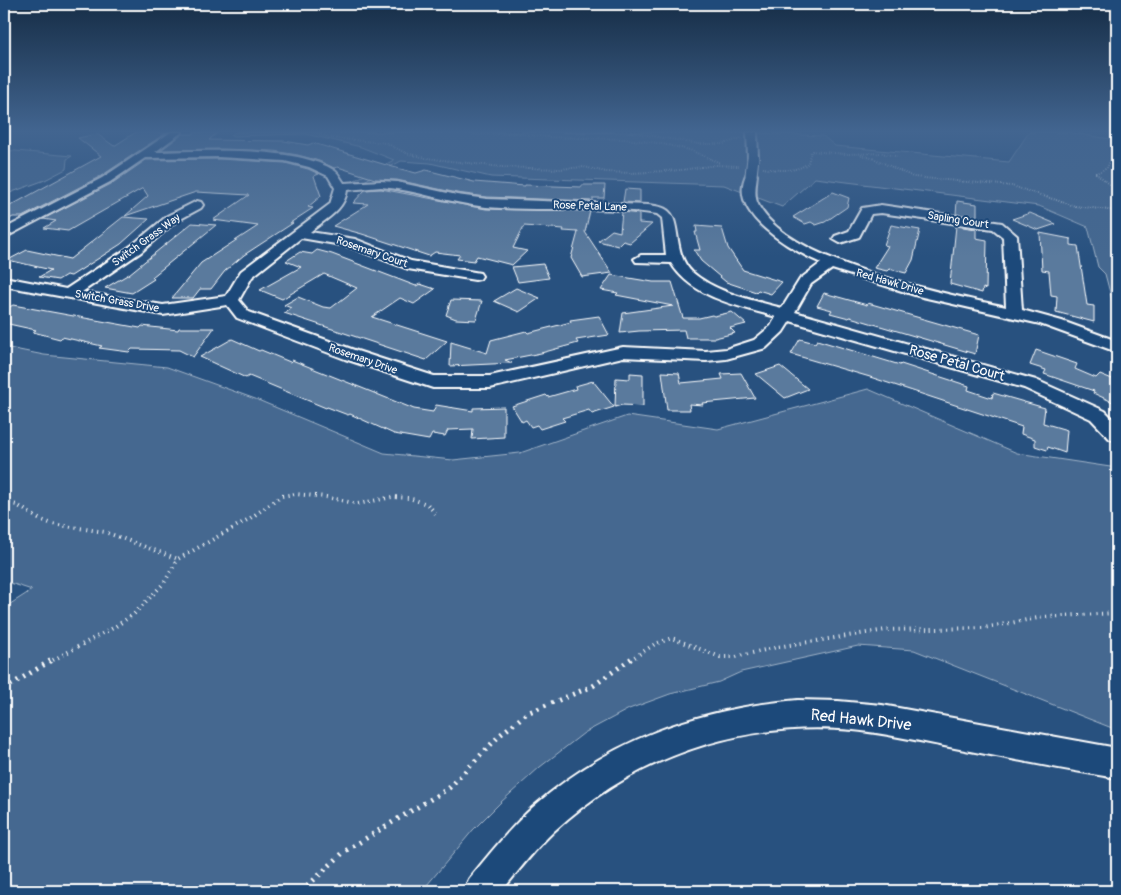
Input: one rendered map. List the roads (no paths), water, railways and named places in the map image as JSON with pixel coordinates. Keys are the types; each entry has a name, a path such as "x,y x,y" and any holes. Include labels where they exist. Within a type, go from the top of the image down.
{"street":[{"path":"4,234 115,174"},
{"path":"231,300 246,274 335,206 340,196 341,187 331,174"},
{"name":"Red Hawk Drive","path":"751,174 750,199 761,218 793,244 831,263 896,284 1064,327 1117,347"},
{"name":"Rose Petal Lane","path":"341,187 380,184 397,185 457,199 488,203 648,209 661,212 668,217 675,258"},
{"name":"Switch Grass Way","path":"70,293 136,249 171,219 197,205"},
{"name":"Sapling Court","path":"840,238 854,234 866,211 881,209 997,226 1010,236 1014,313"},
{"name":"Rosemary Court","path":"299,234 350,242 408,265 475,276"},
{"path":"640,259 675,258 686,273 708,288 727,297 786,314"},
{"name":"Rosemary Drive","path":"231,300 243,315 351,355 433,382 490,382 623,352 706,356 726,354 760,344 777,329 805,282 813,274 831,263"},
{"name":"Switch Grass Drive","path":"4,281 163,310 231,300"},
{"name":"Rose Petal Court","path":"786,314 1030,384 1098,415 1117,434"},
{"name":"Red Hawk Drive","path":"481,891 531,832 577,792 636,755 670,740 736,721 804,714 838,715 883,720 1117,763"}]}
